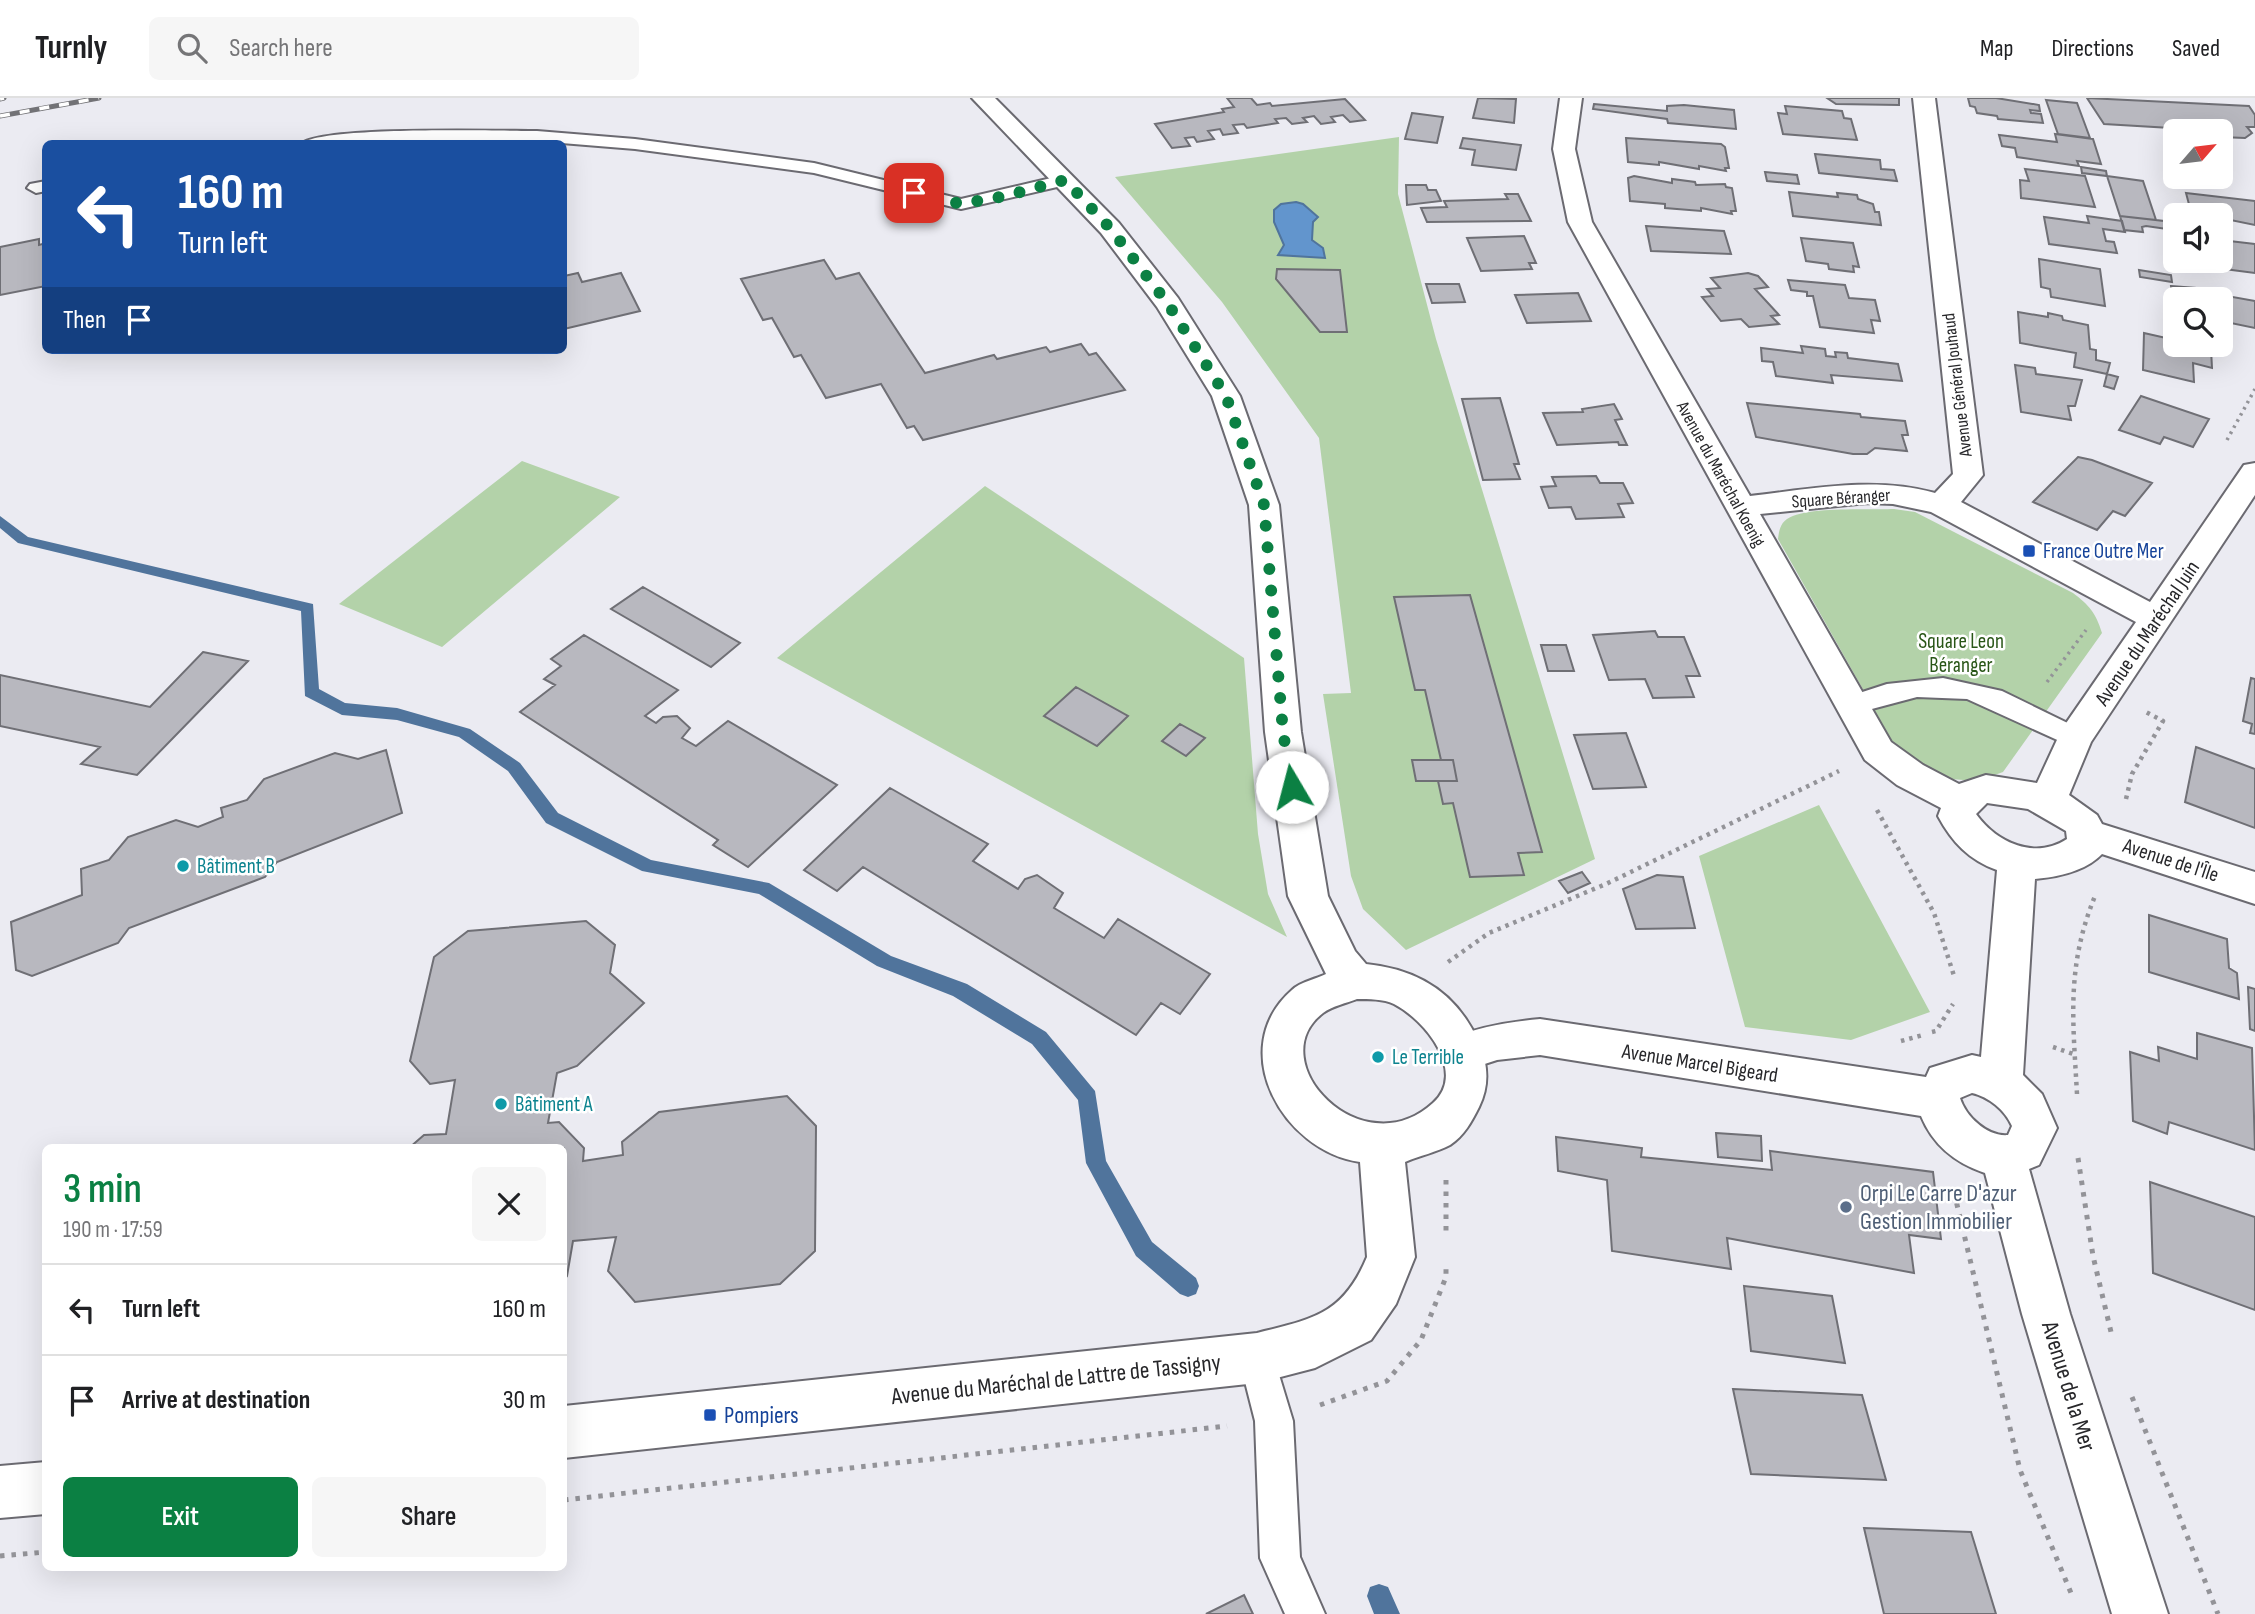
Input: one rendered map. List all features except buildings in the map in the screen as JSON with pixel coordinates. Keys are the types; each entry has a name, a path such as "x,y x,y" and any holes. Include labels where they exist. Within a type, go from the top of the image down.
{"street":[{"path":"983,98 1110,228 1168,304 1230,408 1264,505 1283,732 1308,896 1341,963 1354,981"},
{"name":"Avenue du Maréchal Koenig","path":"1571,98 1563,149 1580,222 1878,751 1910,775 1961,802"},
{"name":"Avenue Général Jouhaud","path":"1924,98 1968,475 1942,505"},
{"name":"Avenue du Maréchal Juin","path":"2049,799 2075,738 2255,472"},
{"name":"Square Béranger","path":"1739,507 1886,492 1915,495 1942,505"},
{"path":"1942,505 2156,619"},
{"path":"1986,789 2030,793 2049,799 2084,825 2087,846 2076,854 2044,864 2017,862 1998,856 1965,831 1957,816 1961,802 1969,793 1986,789"},
{"name":"Avenue de l'Île","path":"2087,834 2255,888"},
{"path":"2001,1083 2017,862"},
{"path":"1354,981 1381,982 1406,990 1432,1005 1452,1026 1463,1052 1466,1073 1462,1094 1452,1113 1436,1129 1420,1138 1381,1144 1352,1139 1324,1127 1303,1107 1287,1084 1281,1059 1284,1034 1294,1013 1310,997 1331,986 1354,981"},
{"name":"Avenue Marcel Bigeard","path":"1463,1052 1497,1041 1540,1037 1938,1099"},
{"path":"1959,1075 1986,1076 2001,1083 2025,1103 2035,1128 2027,1148 2003,1156 1976,1149 1953,1132 1944,1121 1938,1099 1941,1089 1959,1075"},
{"name":"Avenue du Maréchal de Lattre de Tassigny","path":"567,1432 1257,1358 1315,1343 1354,1323 1379,1287 1391,1257 1381,1144"},
{"name":"Avenue de la Mer","path":"2003,1156 2046,1314 2140,1614"},
{"path":"0,1492 42,1488"}],"lane":[{"path":"341,140 537,136 635,144 814,168 961,204 1065,180"},
{"path":"1853,705 1892,690 1945,685 1998,698 2075,738"},
{"path":"1257,1358 1274,1421 1280,1558 1305,1614"}],"path":[{"path":"2127,805 2126,794 2132,774 2163,720 2148,713"},
{"path":"1406,990 1489,933 1606,884 1841,770"},
{"path":"1872,801 1914,874 1950,950 1957,992 1949,1013 1936,1031 1890,1045"},
{"path":"2077,1096 2071,991 2084,925 2098,888"},
{"path":"2078,1151 2093,1256 2112,1335"},
{"path":"1951,1182 2020,1470 2074,1602"},
{"path":"2128,1386 2218,1614"},
{"path":"0,1556 42,1552"}],"green space":[{"path":"1399,137 1398,194 1436,339 1595,859 1406,950 1363,909 1351,876 1323,694 1351,693 1319,438 1222,302 1115,177"},
{"path":"522,461 620,497 442,647 339,604"},
{"path":"985,486 1244,658 1258,834 1268,894 1287,937 777,658"},
{"name":"Square Leon Béranger","path":"1894,509 1915,512 2073,593 2091,610 2100,626 2102,633 2003,772 1978,781 1950,779 1900,755 1778,539 1783,523 1796,515 1823,510"},
{"path":"1819,805 1930,1012 1851,1040 1745,1027 1699,856"}],"water":[{"path":"1281,204 1303,204 1318,217 1313,222 1312,240 1323,248 1325,258 1278,255 1284,245 1274,222 1274,210"}],"waterway":[{"path":"0,520 23,540 308,608 311,692 342,709 397,714 464,733 514,767 552,818 648,866 763,888 884,961 960,990 1039,1038 1088,1097 1096,1163 1144,1249 1188,1286"},
{"path":"1379,1596 1387,1614"}],"railway":[{"path":"0,99 4,98"},
{"path":"0,116 99,98"}],"place":[{"name":"France Outre Mer","path":"2029,551"},
{"name":"Bâtiment B","path":"183,866"},
{"name":"Le Terrible","path":"1378,1057"},
{"name":"Bâtiment A","path":"501,1104"},
{"name":"Orpi Le Carre D'azur Gestion Immobilier","path":"1846,1207"},
{"name":"Pompiers","path":"710,1415"}],"route":[{"path":"914,193 961,204 1065,180 1110,228 1168,304 1226,396 1264,505 1283,732 1292,787"}]}
